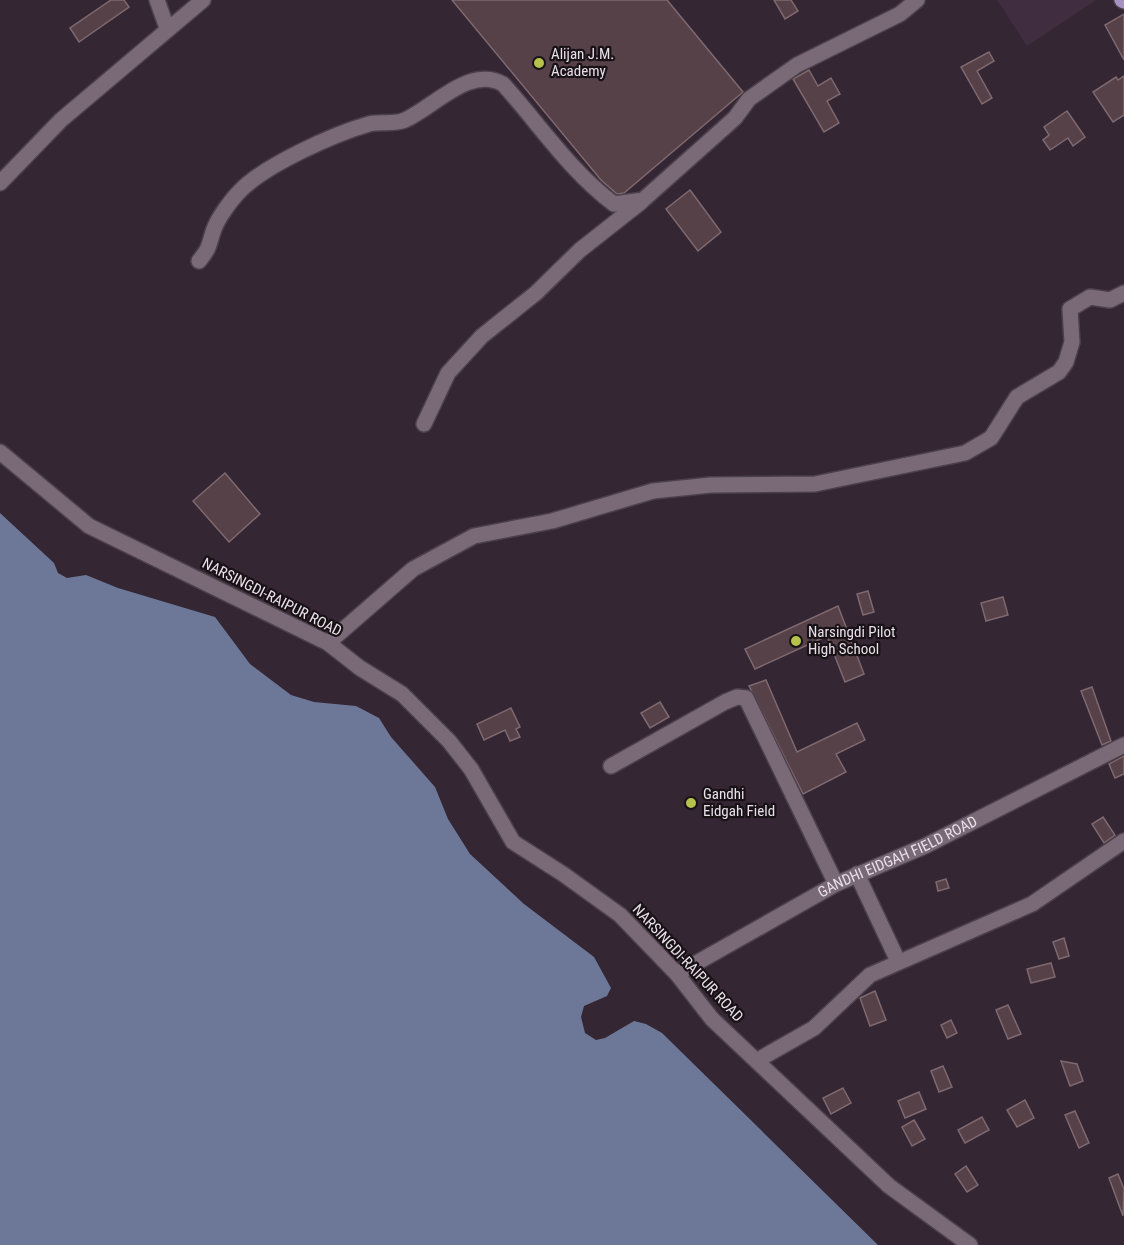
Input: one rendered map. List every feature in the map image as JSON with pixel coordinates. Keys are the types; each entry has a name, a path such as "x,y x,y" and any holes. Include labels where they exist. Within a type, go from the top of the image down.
{"street":[{"path":"158,0 167,28"},
{"path":"0,183 61,120 167,28 203,0"},
{"path":"424,424 448,373 482,336 536,293 580,250 643,200 728,126 749,99 797,65 900,14 917,0"},
{"path":"199,261 211,247 214,228 233,201 257,177 352,129 373,123 405,120 467,82 486,78 503,84 580,176 602,195 614,204 643,200"},
{"path":"328,643 413,569 460,542 480,534 552,521 653,491 711,485 815,484 965,453 991,438 1017,398 1059,372 1066,362 1072,342 1070,309 1090,297 1110,300 1124,293"},
{"name":"NARSINGDI-RAIPUR ROAD","path":"0,452 89,526 328,643 360,668 402,694 449,741 471,769 513,842 525,853 563,874 620,915 677,974 712,1019 889,1186 970,1245"},
{"path":"611,766 725,702 737,697 746,698 836,884"},
{"name":"GANDHI EIDGAH FIELD ROAD","path":"677,974 836,884 925,846 1124,745"},
{"path":"758,1060 814,1028 870,975 1032,903 1124,841"},
{"path":"857,874 898,961"}],"shaded area":[{"path":"997,0 1096,0 1027,46"}],"water":[{"path":"0,513 54,563 58,573 67,578 86,575 118,588 215,617 250,664 291,695 314,702 356,706 379,718 391,737 435,787 448,819 470,854 524,904 594,957 611,988 607,996 584,1006 581,1017 585,1033 596,1040 605,1038 634,1021 646,1024 662,1033 878,1245 0,1245"}],"building":[{"path":"111,0 124,0 129,7 79,42 70,28"},
{"path":"452,0 667,0 743,92 624,193 617,194 601,180"},
{"path":"774,0 791,0 798,11 785,19"},
{"path":"1124,14 1124,60 1105,25"},
{"path":"989,52 994,61 977,71 992,98 982,104 961,67"},
{"path":"809,70 818,86 831,78 840,94 827,101 839,123 824,132 793,79"},
{"path":"1124,76 1124,115 1113,122 1093,92 1116,77 1118,80"},
{"path":"1067,111 1085,137 1073,146 1068,138 1050,150 1043,140 1049,135 1044,127"},
{"path":"690,190 721,232 698,251 666,209"},
{"path":"225,473 260,514 229,542 193,501"},
{"path":"868,591 874,612 863,615 857,594"},
{"path":"1003,597 1008,615 986,621 981,603"},
{"path":"838,606 864,674 845,682 827,636 755,669 745,649"},
{"path":"766,680 797,752 857,723 865,740 836,754 846,772 803,794 749,686"},
{"path":"1092,687 1111,741 1102,745 1081,691"},
{"path":"660,702 669,717 650,728 641,713"},
{"path":"511,708 520,727 516,729 520,737 510,741 505,730 484,740 477,724"},
{"path":"1124,756 1124,774 1115,778 1109,764"},
{"path":"1103,817 1115,835 1104,843 1092,824"},
{"path":"946,879 949,888 938,891 936,882"},
{"path":"1064,938 1069,956 1059,959 1053,942"},
{"path":"1051,963 1055,977 1031,983 1027,969"},
{"path":"875,991 886,1020 870,1026 860,998"},
{"path":"1008,1005 1021,1034 1008,1039 996,1010"},
{"path":"951,1020 957,1033 947,1038 941,1025"},
{"path":"1061,1061 1077,1064 1083,1081 1070,1086"},
{"path":"943,1066 952,1087 939,1092 931,1071"},
{"path":"843,1088 851,1103 831,1114 823,1098"},
{"path":"919,1092 926,1109 905,1118 898,1101"},
{"path":"1025,1100 1034,1118 1017,1127 1007,1110"},
{"path":"1075,1111 1089,1143 1079,1148 1065,1115"},
{"path":"982,1117 989,1130 965,1143 958,1130"},
{"path":"914,1120 925,1139 912,1146 902,1127"},
{"path":"966,1166 978,1185 967,1192 955,1174"},
{"path":"1118,1174 1124,1189 1123,1216 1109,1178"}],"place":[{"name":"Alijan J.M. Academy","path":"539,63"},
{"name":"Narsingdi Pilot High School","path":"796,641"},
{"name":"Gandhi Eidgah Field","path":"691,803"}]}
